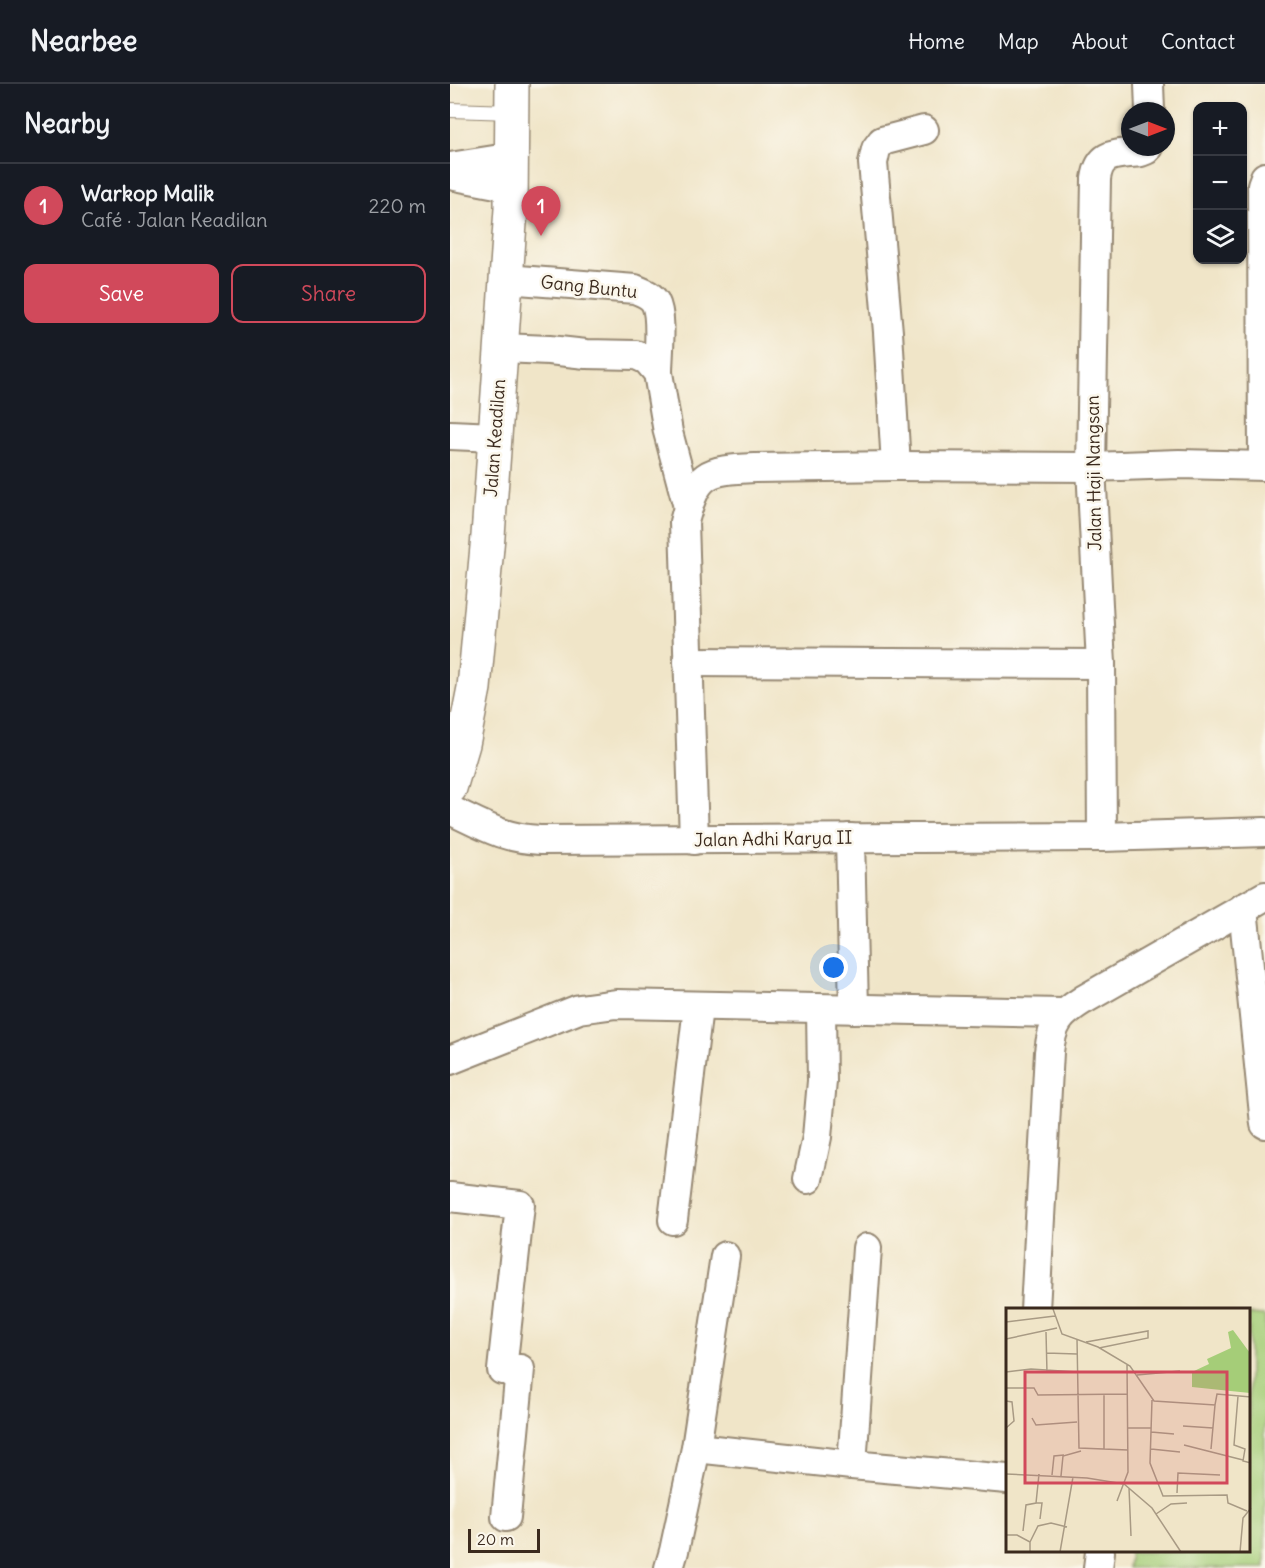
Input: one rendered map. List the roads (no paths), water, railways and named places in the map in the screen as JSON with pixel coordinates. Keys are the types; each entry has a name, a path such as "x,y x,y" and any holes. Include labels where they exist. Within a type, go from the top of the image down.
{"main road":[{"name":"Jalan Keadilan","path":"450,788 463,744 474,688 488,536 512,172 512,98"}],"street":[{"path":"1149,84 1150,102"},
{"path":"896,466 888,332 873,164 876,149 882,141 924,130"},
{"name":"Jalan Haji Nangsan","path":"1102,837 1101,664 1091,467 1097,170 1100,162 1105,158 1121,155"},
{"path":"450,167 512,172"},
{"path":"450,175 512,172"},
{"path":"694,840 684,522 697,484 716,472 732,469 896,466 1091,467 1179,464 1264,466 1262,185 1265,177"},
{"name":"Gang Buntu","path":"506,279 635,289 650,295 658,314 658,373"},
{"path":"502,348 636,355 647,360 658,373 668,432 688,507"},
{"path":"450,435 495,436"},
{"path":"688,662 1101,664"},
{"name":"Jalan Adhi Karya II","path":"450,810 494,832 514,838 540,840 1102,837 1253,833"},
{"path":"1253,833 1265,855"},
{"path":"850,838 854,1009"},
{"path":"1035,1308 1051,1038 1057,1020 1063,1013 1083,1000 1254,902 1265,1124"},
{"path":"450,1060 579,1009 616,1004 1063,1013"},
{"path":"673,1220 698,1006"},
{"path":"808,1179 817,1137 822,1082 821,1009"},
{"path":"450,1197 520,1205 502,1370 520,1369 506,1517"},
{"path":"852,1465 867,1248"},
{"path":"669,1568 675,1551 696,1448 725,1256"},
{"path":"696,1448 1006,1479"},
{"path":"1098,1568 1100,1553"}],"lane":[{"path":"450,110 512,98"}],"place":[{"name":"Warkop Malik","path":"541,236"}]}
